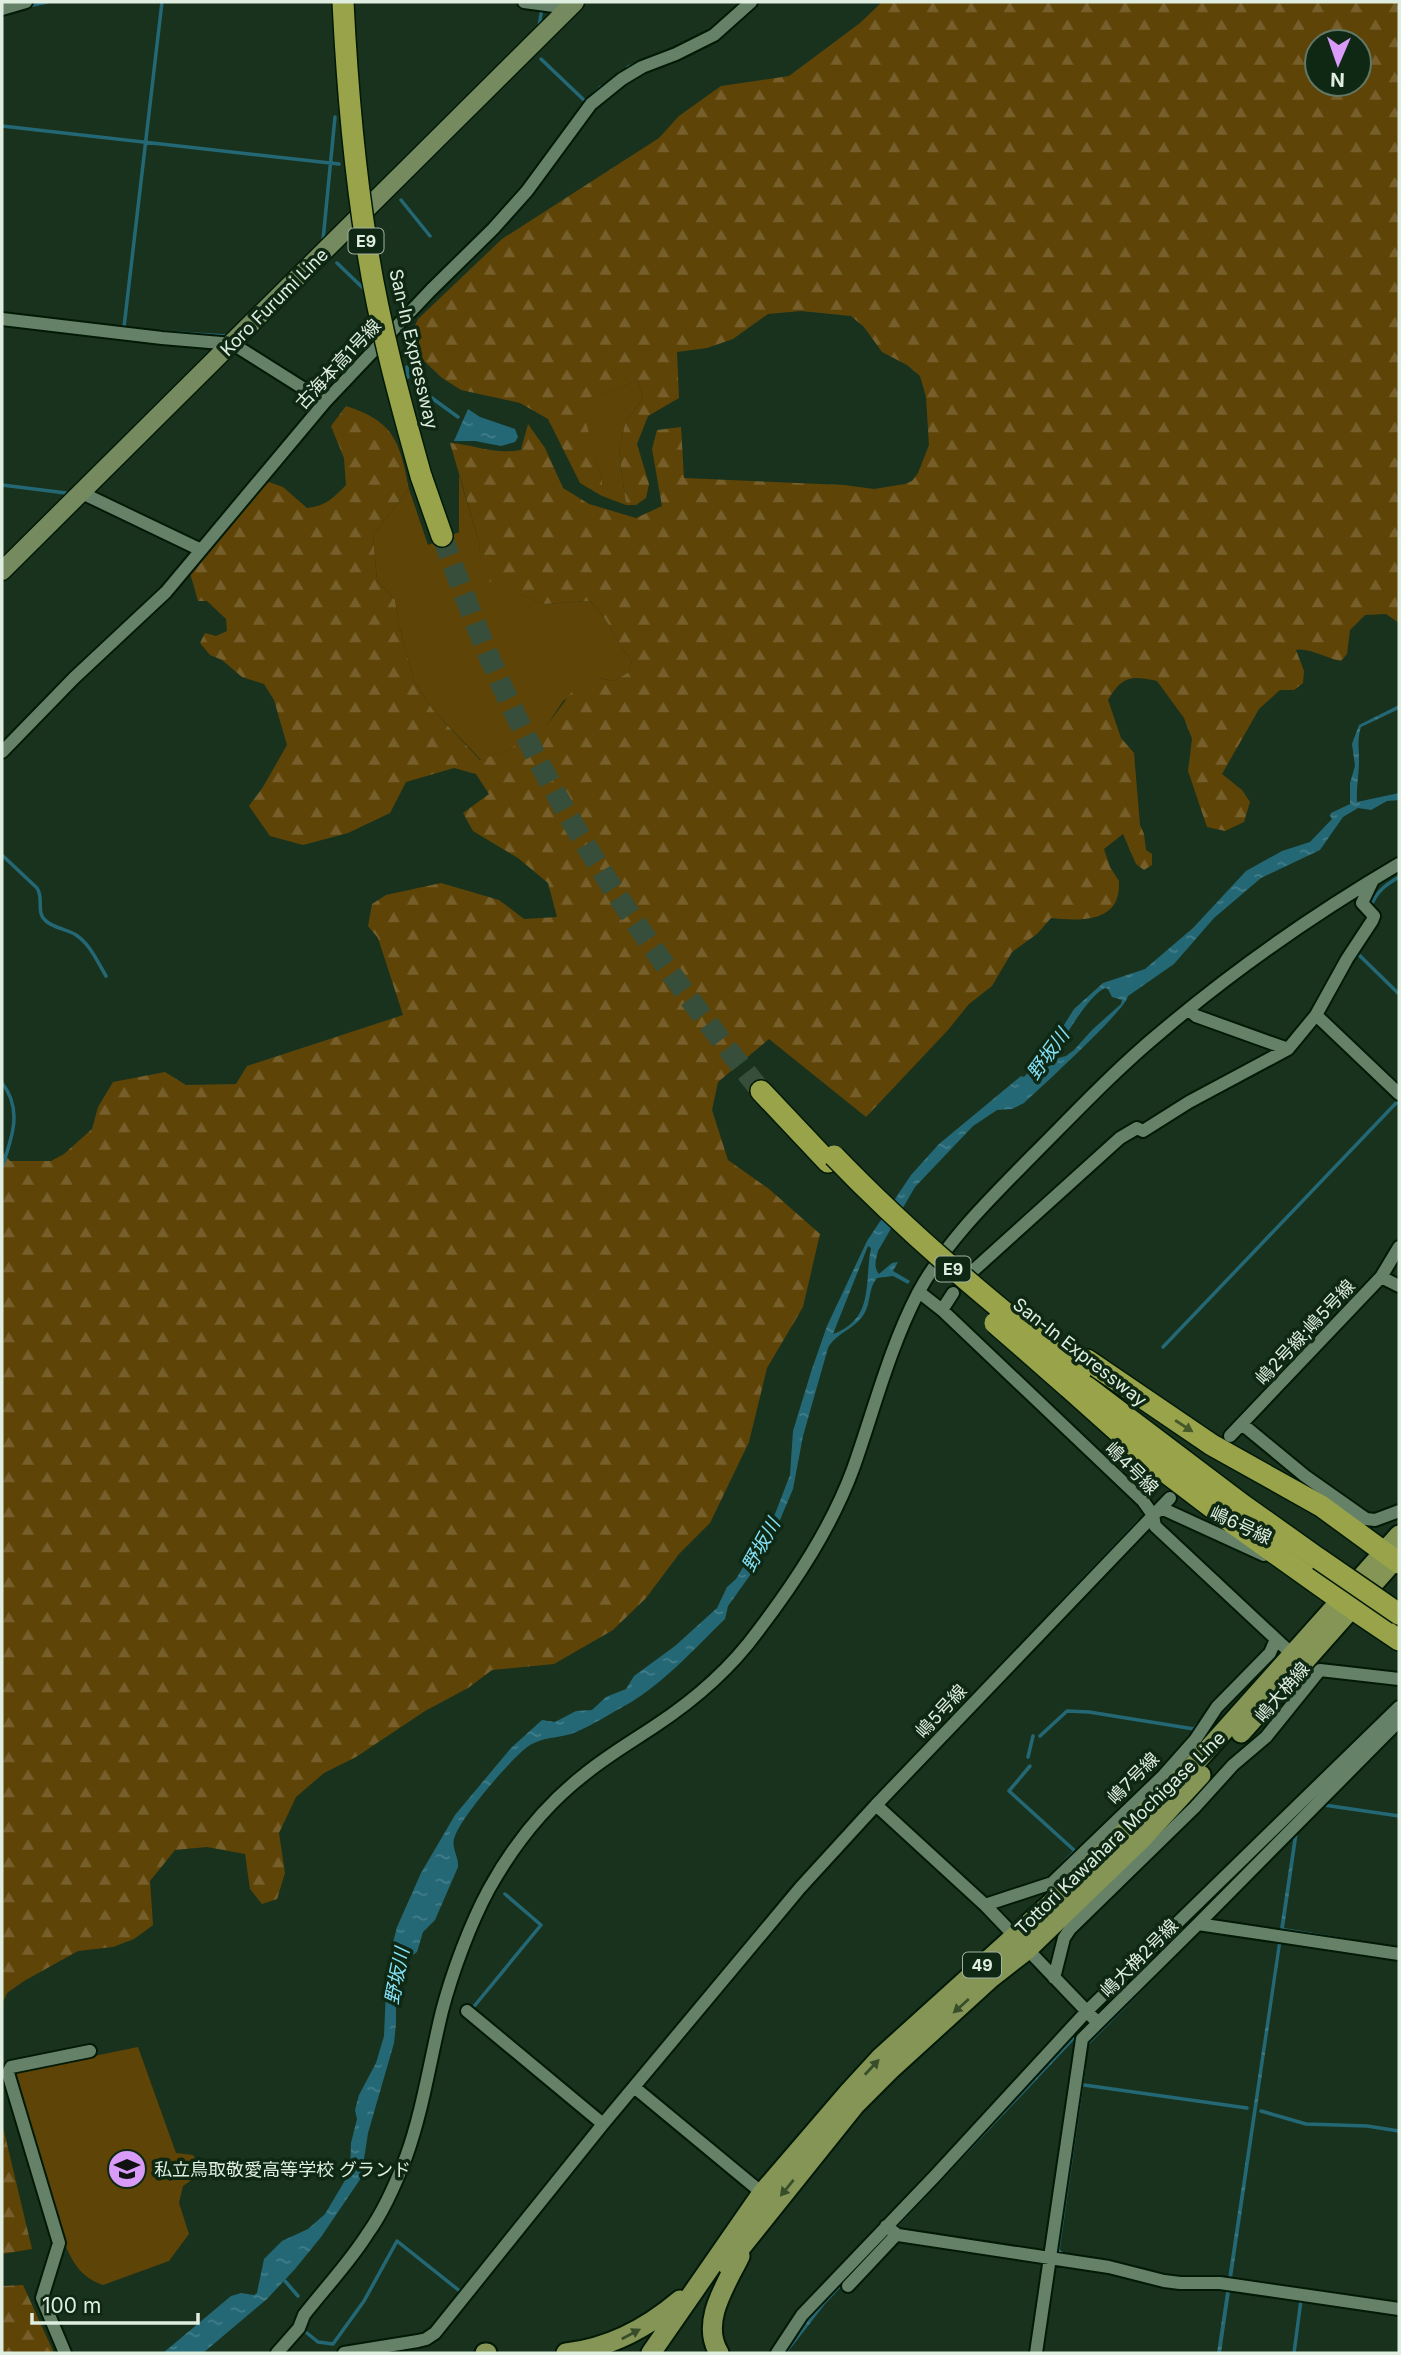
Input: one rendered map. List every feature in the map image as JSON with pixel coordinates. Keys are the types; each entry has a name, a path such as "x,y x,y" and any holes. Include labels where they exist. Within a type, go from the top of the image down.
{"highway":[{"name":"San-In Expressway","path":"343,2 354,142 367,247 400,403 446,535"},
{"name":"San-In Expressway","path":"351,2 362,141 376,246 425,475"},
{"path":"765,1087 831,1159 882,1208 1013,1307 1077,1374"},
{"path":"882,1208 906,1243 1077,1374 1321,1506 1394,1558"},
{"name":"San-In Expressway","path":"1077,1374 1316,1563 1399,1614"},
{"name":"San-In Expressway","path":"1316,1563 1399,1606"},
{"path":"1316,1563 1347,1605 1399,1640"}],"main road":[{"name":"Koro Furumi Line","path":"2,571 572,5"},
{"name":"Tottori Kawahara Mochigase Line","path":"651,2353 762,2193 881,2057 950,1992 1021,1943 1140,1841 1306,1662 1347,1605 1394,1558 1399,1535"},
{"name":"Tottori Kawahara Mochigase Line","path":"668,2353 721,2272 855,2105 991,1978 1021,1943"},
{"path":"719,2353 712,2332 718,2300 751,2233"},
{"path":"566,2353 611,2344 624,2338 668,2310 697,2286"}],"street":[{"path":"2,9 26,2"},
{"path":"333,2 342,132 354,223"},
{"path":"524,2 572,5"},
{"name":"古海本高1号線","path":"2,751 74,678 166,592 325,402 431,289 494,229 527,191 591,104 642,67 714,35 751,2"},
{"path":"2,319 233,344 325,402"},
{"path":"82,493 201,550"},
{"path":"277,2353 299,2328 304,2315 368,2234 387,2200 406,2157 421,2108 443,2005 486,1893 512,1850 543,1811 580,1777 705,1688 754,1637 770,1615 815,1549 834,1512 852,1470 900,1330 936,1263 1016,1173 1159,1032 1253,960 1338,901 1399,864"},
{"path":"975,1269 1120,1138 1137,1128 1143,1131 1189,1102 1287,1049 1315,1015 1372,921 1372,912 1362,903 1373,880"},
{"path":"1189,1010 1196,1016 1287,1049"},
{"path":"1315,1015 1399,1094"},
{"name":"嶋2号線;嶋5号線","path":"1230,1436 1381,1277 1399,1247"},
{"path":"1381,1277 1399,1286"},
{"name":"嶋4号線","path":"919,1292 942,1310 1143,1501 1161,1507 1156,1526 1276,1639 1306,1662"},
{"path":"942,1310 953,1293"},
{"path":"1242,1424 1305,1476 1366,1519 1375,1520 1399,1511"},
{"name":"嶋6号線","path":"1161,1507 1316,1563"},
{"name":"嶋5号線","path":"344,2353 376,2350 418,2341 435,2333 603,2124 800,1888 1161,1507"},
{"name":"嶋7号線","path":"985,1905 1052,1883 1163,1776 1195,1740 1217,1707 1270,1653 1276,1639"},
{"name":"嶋大桷線","path":"1054,1978 1064,1938 1070,1929 1195,1807 1233,1765 1266,1737 1306,1662 1399,1679"},
{"path":"848,2286 891,2230 1087,2011 1399,1707"},
{"path":"1198,1924 1399,1721"},
{"path":"877,1805 985,1905 1021,1943"},
{"name":"嶋大桷2号線","path":"1021,1943 1098,2023 1198,1924 1399,1954"},
{"path":"467,2011 603,2124"},
{"path":"1036,2353 1082,2039 1098,2023"},
{"path":"65,2353 43,2298 59,2243 8,2073 11,2067 32,2061 90,2051"},
{"path":"634,2087 762,2193"},
{"path":"891,2230 1108,2267 1180,2283 1220,2283 1399,2309"},
{"path":"776,2353 802,2315 891,2230"}],"green space":[{"path":"882,2 1399,2 1399,623 1386,614 1365,615 1350,630 1347,654 1341,661 1306,650 1296,650 1304,671 1303,683 1294,690 1280,690 1259,709 1222,774 1242,790 1250,802 1244,822 1225,831 1207,827 1188,771 1192,739 1184,718 1157,681 1134,678 1118,686 1108,700 1121,738 1134,753 1140,825 1146,850 1152,854 1152,865 1144,870 1136,864 1123,834 1104,849 1110,867 1119,881 1118,896 1113,906 1098,916 1088,918 1051,918 1037,934 1012,952 992,986 969,1004 866,1117 769,1039 718,1082 712,1110 728,1160 769,1189 820,1234 803,1307 767,1368 749,1442 710,1523 679,1554 646,1598 613,1630 554,1664 492,1670 468,1688 425,1711 356,1757 324,1773 296,1797 279,1833 285,1873 277,1899 262,1904 250,1889 245,1854 207,1847 175,1850 150,1881 153,1925 134,1939 113,1947 78,1951 24,1981 7,1993 2,2004 2,1151 10,1161 51,1161 64,1154 92,1129 98,1107 113,1082 165,1072 186,1085 236,1084 247,1066 403,1015 378,938 368,926 372,904 386,895 441,883 499,900 524,919 557,917 548,883 518,858 473,831 463,813 489,794 476,774 454,768 406,782 390,813 348,833 303,845 270,836 249,806 287,745 274,700 264,684 242,677 222,660 210,655 200,643 205,633 216,636 227,631 226,619 207,601 198,601 190,573 258,490 269,482 283,487 307,508 333,497 346,485 344,458 331,426 346,406 375,419 385,426 398,446 409,489 373,535 377,580 395,600 414,681 433,710 480,760 508,750 548,724 582,678 614,681 629,672 632,661 590,601 543,604 482,578 479,542 450,443 494,451 521,450 528,424 545,448 563,488 589,504 636,518 662,506 652,449 657,430 681,427 684,478 844,485 874,489 912,481 929,445 926,397 920,376 907,365 882,352 864,327 851,316 801,311 768,314 733,339 707,348 677,352 679,398 648,416 637,444 649,484 646,498 636,505 626,505 619,451 625,424 643,398 638,381 580,401 602,480 602,496 580,483 548,419 520,403 461,390 442,378 422,359 411,335 418,319 502,239 659,138 679,116 721,86 789,76 860,23"},
{"path":"638,381 643,398 625,424 619,451 626,505 602,496 602,480 579,401"},
{"path":"459,475 479,542 483,578 543,604 590,601 632,661 629,672 614,681 598,678 563,701 548,724 531,737 508,750 481,760 433,710 414,681 395,600 377,580 373,535 409,489 428,545 459,532"},
{"name":"私立鳥取敬愛高等学校 グランド","path":"138,2047 176,2153 193,2155 203,2172 183,2186 179,2203 189,2234 169,2261 103,2285 80,2270 66,2247 16,2072"},
{"path":"2,2123 32,2249 2,2254"},
{"path":"23,2285 54,2353 2,2353 2,2286"}],"water":[{"path":"468,409 480,417 515,429 518,437 515,442 501,446 475,441 454,441"},
{"name":"野坂川","path":"1399,705 1399,709 1361,727 1357,802 1399,793 1399,800 1387,801 1371,810 1358,808 1343,817 1320,850 1261,878 1214,918 1174,964 1128,996 1113,1017 1024,1103 1012,1109 997,1110 973,1126 915,1187 878,1251 876,1263 879,1274 892,1263 898,1262 893,1271 910,1281 908,1284 893,1276 877,1278 864,1314 828,1348 803,1436 793,1489 766,1553 728,1606 725,1619 667,1675 642,1695 577,1732 540,1740 530,1745 477,1801 455,1836 458,1867 435,1920 423,1932 417,1952 406,1960 396,1979 394,2043 368,2133 361,2178 321,2237 267,2299 203,2353 163,2353 231,2296 257,2293 264,2259 282,2241 308,2229 325,2214 350,2172 351,2143 357,2119 355,2110 359,2095 376,2063 384,2036 387,1966 397,1927 421,1873 455,1815 511,1748 542,1720 555,1722 576,1711 592,1710 606,1697 626,1689 634,1676 675,1646 717,1608 727,1587 736,1579 775,1514 790,1475 793,1431 827,1326 867,1241 911,1175 939,1144 1021,1076 1024,1077 1049,1049 1074,1009 1103,983 1145,969 1193,928 1246,871 1282,851 1310,842 1332,819 1331,813 1350,804 1350,783 1355,766 1352,744 1359,725","holes":["1105,988 1112,997 1122,1000 1121,1004 1074,1050 1055,1059 1076,1020 1091,1000","868,1246 871,1248 862,1309 856,1319 833,1334"]},
{"path":"1399,1716 1090,2023 825,2304 787,2353 783,2353 822,2301 1093,2012"},
{"path":"1298,1832 1284,1928 1399,1949 1283,1931 1221,2353 1217,2353 1294,1834"}],"waterway":[{"path":"28,6 47,2"},
{"path":"124,327 162,2"},
{"path":"539,26 542,8"},
{"path":"541,59 587,101"},
{"path":"628,67 633,65"},
{"path":"608,83 620,73"},
{"path":"593,95 601,87"},
{"path":"323,240 335,117"},
{"path":"2,126 339,164"},
{"path":"401,200 430,236"},
{"path":"337,263 365,290"},
{"path":"162,332 226,336"},
{"path":"407,367 408,377"},
{"path":"414,385 458,417"},
{"path":"2,485 66,493"},
{"path":"2,855 37,888 42,917 81,939 93,953 106,976"},
{"path":"1371,907 1378,893 1399,877"},
{"path":"1356,952 1399,994"},
{"path":"2,1083 14,1113 12,1135 2,1167"},
{"path":"1163,1347 1398,1101 1399,1103"},
{"path":"1058,1606 1139,1521"},
{"path":"1040,1736 1067,1711 1194,1729 1201,1721"},
{"path":"1028,1757 1033,1736"},
{"path":"1030,1766 1009,1791 1075,1851 1059,1868"},
{"path":"1324,1805 1399,1816"},
{"path":"471,2010 541,1925 505,1894"},
{"path":"1087,2047 1165,1965"},
{"path":"1064,2256 1058,2250 1084,2069"},
{"path":"1084,2085 1247,2108"},
{"path":"1261,2111 1306,2124 1367,2126 1399,2131"},
{"path":"307,2333 318,2342 333,2344 364,2301 397,2241 461,2292 463,2290"},
{"path":"285,2281 298,2296"},
{"path":"1294,2353 1301,2300"}],"tunnel":[{"path":"442,536 506,696 569,817 660,958 761,1091"}],"place":[{"name":"私立鳥取敬愛高等学校 グランド","path":"127,2169"}]}
